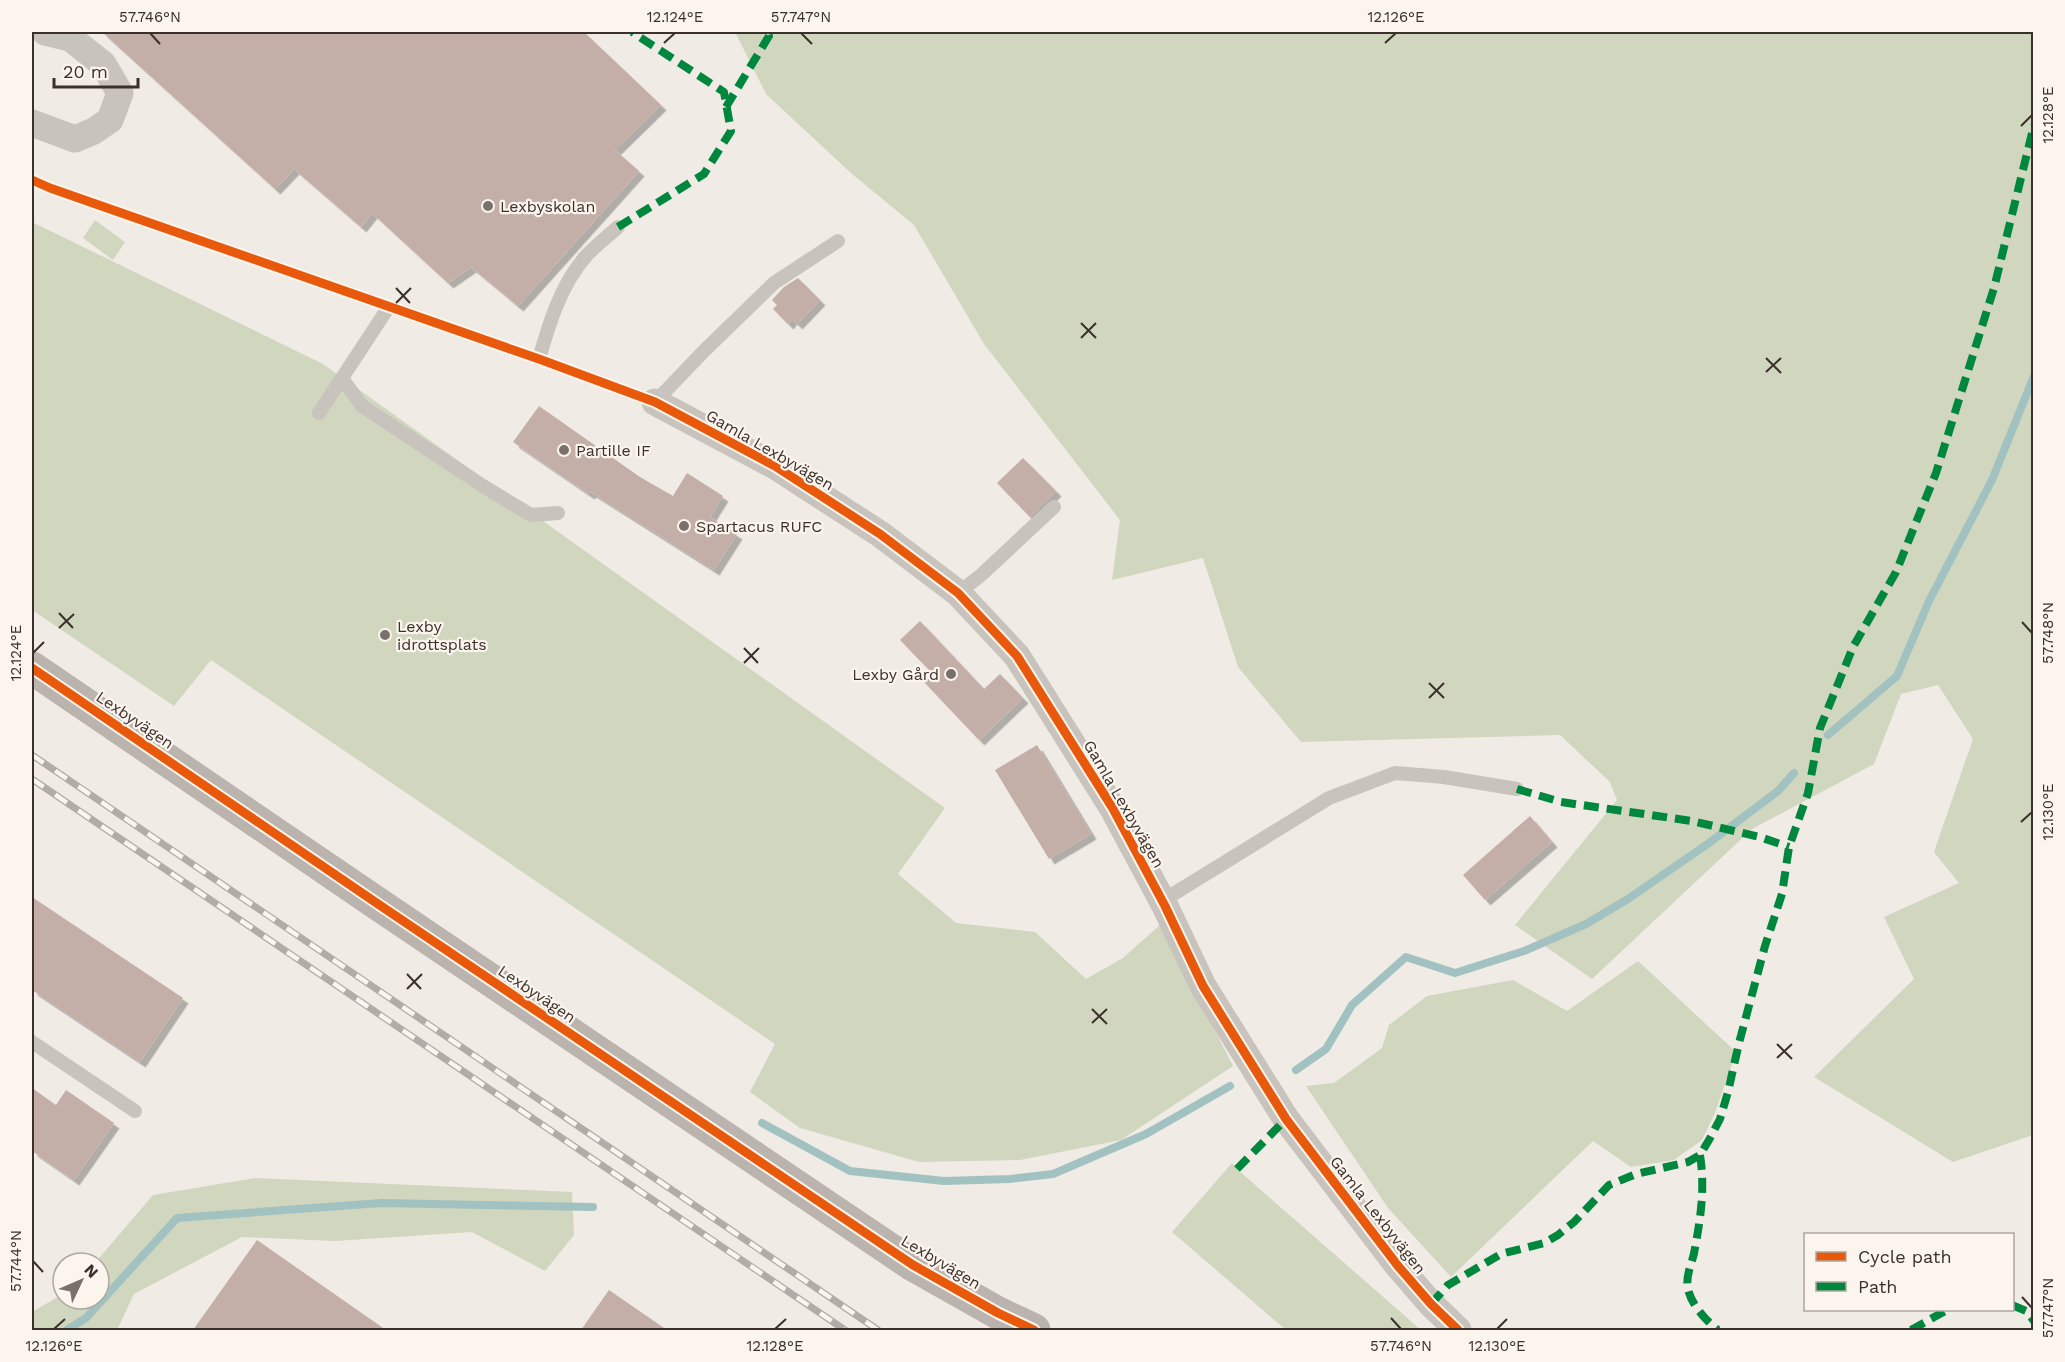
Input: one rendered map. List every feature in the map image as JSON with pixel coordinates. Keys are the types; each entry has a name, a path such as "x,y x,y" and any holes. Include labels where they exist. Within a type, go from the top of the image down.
{"street":[{"path":"32,123 75,139 94,132 110,120 120,93 102,64 70,38 45,32"},
{"name":"Gamla Lexbyvägen","path":"655,402 775,466 880,534 958,593 1017,656 1112,807 1162,901 1203,986 1286,1119 1398,1266 1431,1304 1458,1330"},
{"name":"Lexbyvägen","path":"32,668 913,1264 998,1313 1034,1330"}],"lane":[{"path":"539,359 561,296 585,257 618,227"},
{"path":"655,402 774,283 838,241"},
{"path":"319,413 388,308"},
{"path":"342,378 362,406 483,486 531,515 558,513"},
{"path":"958,593 980,576 1054,507"},
{"path":"1162,901 1329,798 1395,773 1444,777 1517,789"},
{"path":"32,1042 135,1111"}],"green space":[{"path":"735,32 2033,32 2033,1135 1953,1162 1814,1077 1914,979 1884,917 1959,883 1934,852 1973,739 1938,685 1901,694 1874,764 1752,829 1592,979 1515,925 1617,800 1610,782 1560,735 1301,742 1238,667 1203,558 1112,580 1120,520 984,344 914,225 852,174 766,94"},
{"path":"95,220 125,242 113,260 83,238"},
{"name":"Lexby idrottsplats","path":"32,222 323,364 945,808 898,874 956,923 1035,932 1086,979 1123,958 1161,924 1233,1066 1121,1140 1020,1160 919,1162 800,1128 750,1092 775,1044 211,660 174,706 32,610"},
{"path":"1638,961 1736,1052 1715,1113 1702,1140 1674,1160 1631,1167 1593,1141 1451,1277 1388,1208 1306,1086 1334,1083 1382,1048 1389,1025 1427,996 1513,980 1567,1011"},
{"path":"1232,1163 1421,1330 1286,1330 1172,1232"},
{"path":"255,1178 572,1192 574,1235 545,1271 472,1232 335,1241 242,1237 134,1294 117,1330 32,1330 32,1312 51,1301 51,1311 111,1311 111,1251 105,1251 153,1195"}],"building":[{"path":"102,32 584,32 661,105 615,150 639,171 518,306 471,267 448,283 372,213 361,227 294,169 275,189"},
{"path":"798,278 820,300 797,324 792,319 788,324 773,309 777,305 772,300 784,287"},
{"path":"539,406 640,477 673,496 687,473 723,496 710,517 737,534 714,570 591,492 589,494 513,442"},
{"path":"1023,458 1056,491 1030,517 997,483"},
{"name":"Lexby Gård","path":"920,621 984,689 1000,674 1023,698 979,740 924,682 933,674 900,640"},
{"path":"1037,745 1091,834 1049,859 995,770"},
{"path":"1530,816 1552,842 1485,900 1463,875"},
{"path":"32,897 183,998 140,1062 32,990"},
{"path":"32,1088 56,1105 66,1090 114,1123 74,1180 32,1151"},
{"path":"257,1240 386,1330 193,1330"},
{"path":"609,1290 667,1330 581,1330"}],"waterway":[{"path":"1828,735 1897,676 1929,601 1992,480 2034,376"},
{"path":"1296,1070 1326,1049 1352,1005 1406,957 1455,973 1524,951 1586,924 1628,899 1709,843 1778,791 1794,773"},
{"path":"762,1123 850,1171 944,1181 1010,1179 1053,1174 1146,1134 1230,1086"},
{"path":"67,1330 86,1318 177,1218 381,1203 593,1207"}],"railway":[{"path":"32,755 878,1330"},
{"path":"32,779 845,1330"}],"marked path":[{"path":"618,227 704,174 731,131 724,92 632,32"},
{"path":"726,107 769,36 767,32"},
{"path":"1431,1304 1448,1285 1501,1254 1544,1243 1558,1235 1574,1222 1609,1185 1636,1174 1688,1162 1700,1155 1720,1119 1765,946 1782,894 1789,847 1808,793 1820,728 1853,647 1896,572 1936,473 1994,288 2034,125"},
{"path":"1517,789 1561,802 1692,821 1760,837 1789,847"},
{"path":"1237,1169 1286,1119"},
{"path":"1700,1155 1701,1213 1687,1284 1696,1306 1718,1330"},
{"path":"2014,1306 2026,1311 2034,1321"},
{"path":"1911,1330 1945,1311"}],"cycle path":[{"path":"32,180 655,402 775,466 880,534 958,593 1017,656 1112,807 1165,906 1203,986 1286,1119 1398,1266 1431,1304 1458,1330"},
{"path":"32,668 913,1265 998,1313 1034,1330"}],"place":[{"name":"Lexbyskolan","path":"488,206"},
{"name":"Partille IF","path":"564,450"},
{"name":"Spartacus RUFC","path":"684,526"},
{"name":"Lexby idrottsplats","path":"385,635"},
{"name":"Lexby Gård","path":"951,674"}]}
